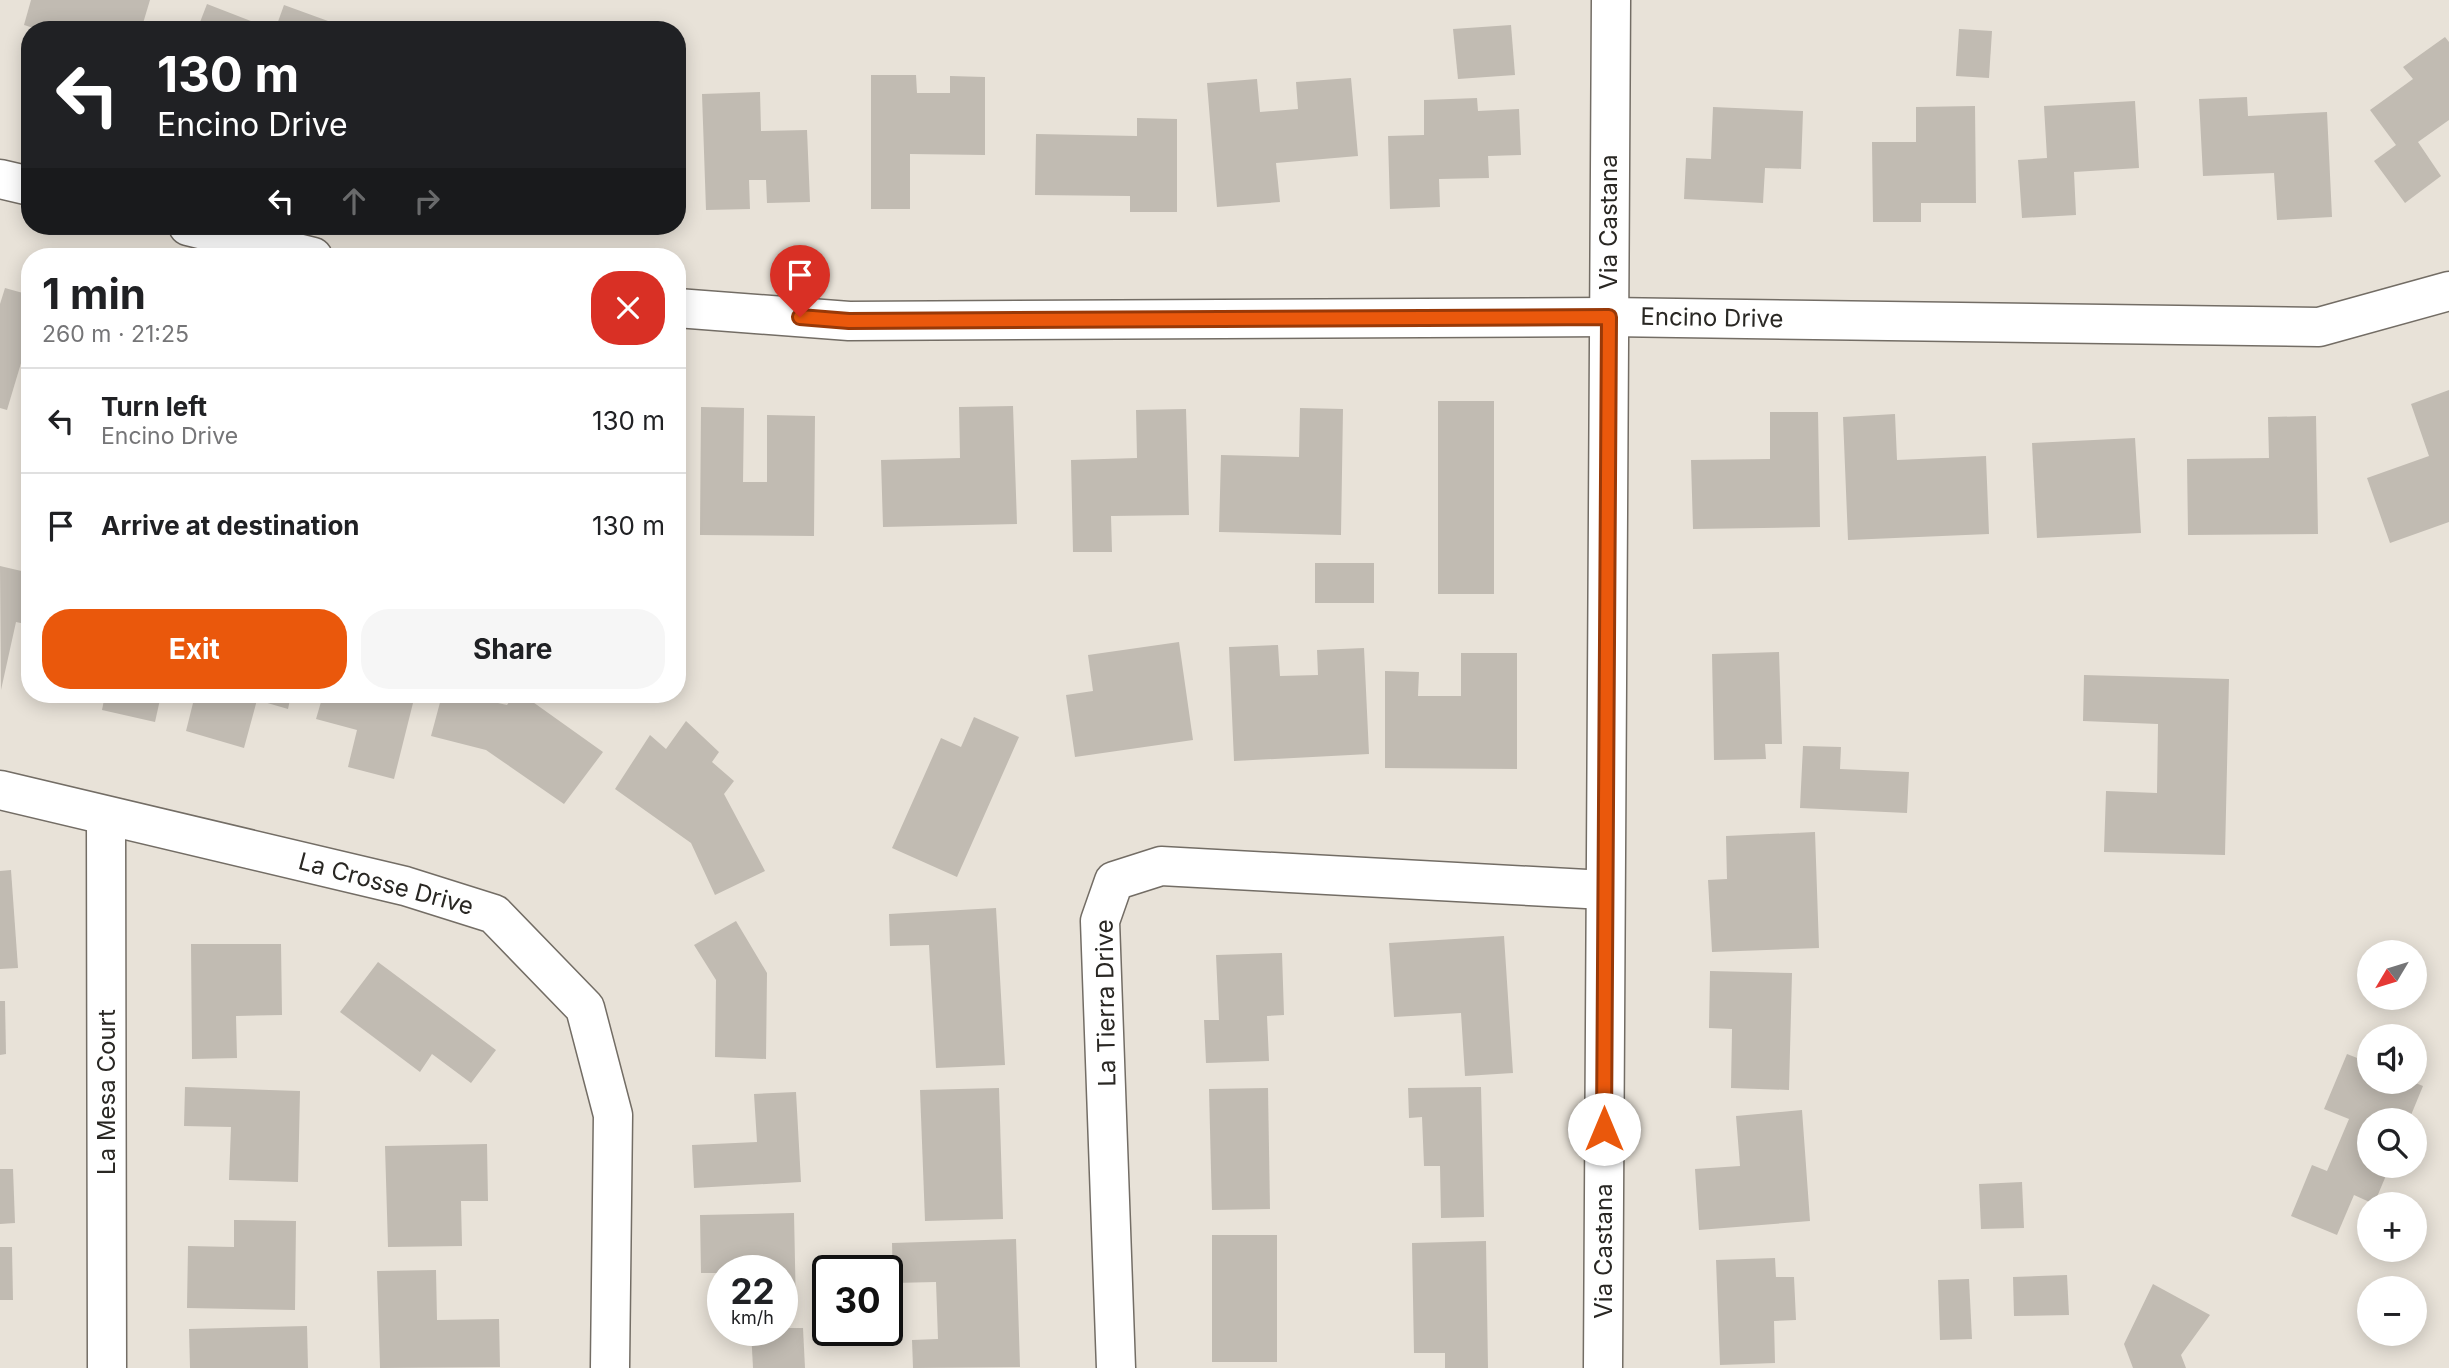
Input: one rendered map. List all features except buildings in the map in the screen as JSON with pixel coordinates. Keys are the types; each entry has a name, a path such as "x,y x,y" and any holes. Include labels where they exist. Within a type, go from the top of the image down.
{"street":[{"name":"Via Castana","path":"1603,1368 1611,0"},
{"path":"0,179 21,184"},
{"path":"224,235 276,248"},
{"name":"Encino Drive","path":"686,309 849,321 1609,317 2319,327 2449,291"},
{"name":"La Crosse Drive","path":"0,790 405,886 494,914 585,1008 613,1115 610,1368"},
{"name":"La Mesa Court","path":"106,816 107,1368"},
{"name":"La Tierra Drive","path":"1116,1368 1100,921 1114,881 1161,866 1605,890"}],"route":[{"path":"800,317 849,321 1609,317 1604,1129"}]}
